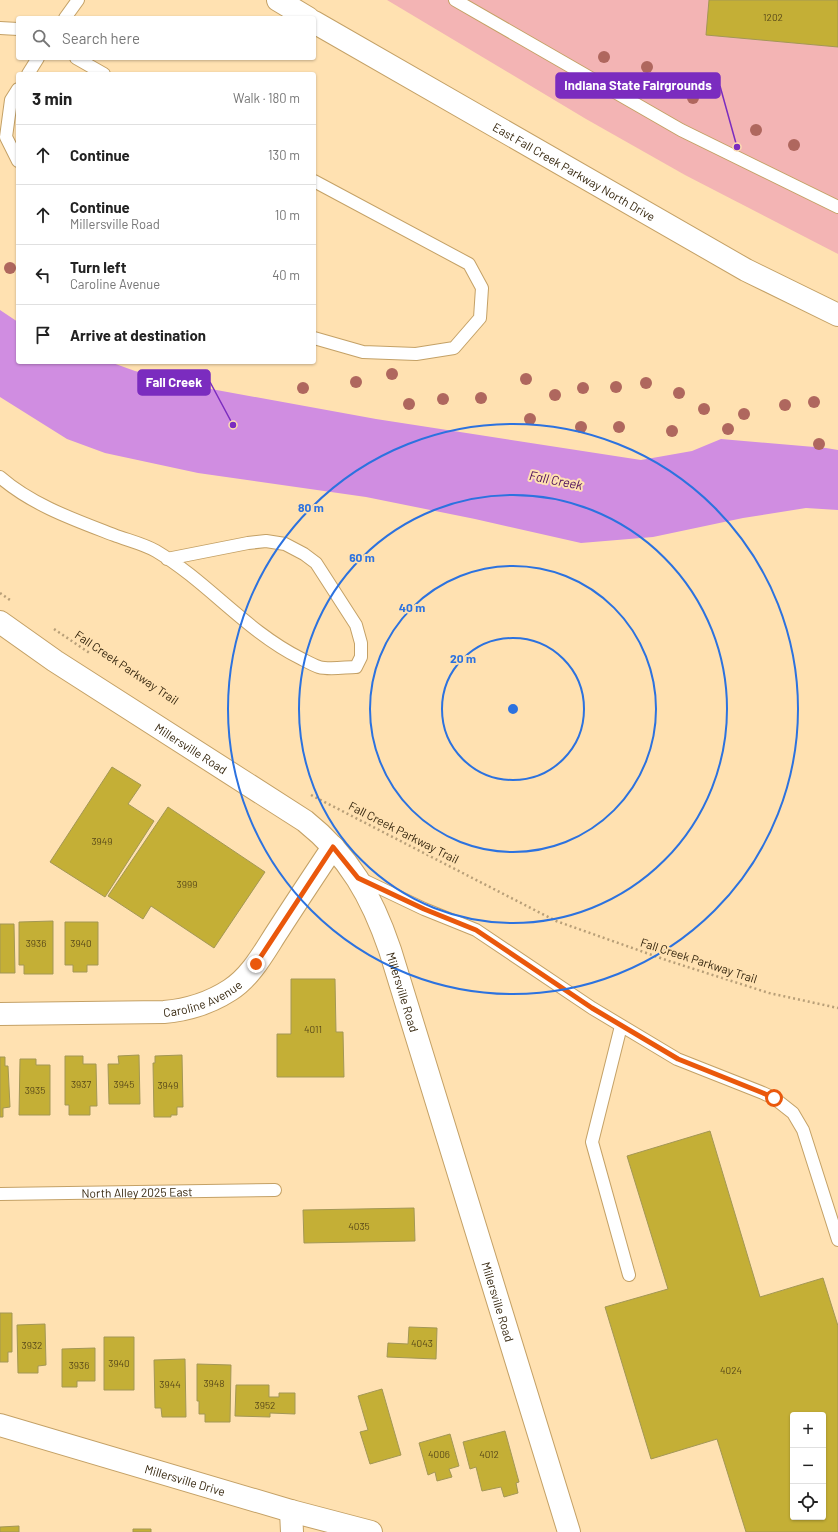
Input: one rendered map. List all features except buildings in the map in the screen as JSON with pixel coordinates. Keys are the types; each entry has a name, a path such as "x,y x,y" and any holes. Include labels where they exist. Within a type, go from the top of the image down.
{"street":[{"path":"278,0 305,16"},
{"name":"East Fall Creek Parkway North Drive","path":"316,23 746,270 838,315"},
{"name":"Millersville Road","path":"0,622 55,661 305,821 333,847 358,878 381,924 390,950 569,1532"},
{"name":"Caroline Avenue","path":"0,1014 177,1011 198,1005 220,996 240,982 256,964 333,847"},
{"name":"Millersville Drive","path":"0,1424 291,1511 371,1532"},
{"path":"291,1511 292,1532"}],"lane":[{"path":"66,16 78,0"},
{"path":"455,0 681,130 838,207"},
{"path":"0,28 16,29"},
{"path":"29,72 37,60"},
{"path":"80,60 100,72"},
{"path":"16,92 11,100 6,137 16,156"},
{"path":"316,182 469,264 482,288 480,318 454,348 416,354 363,352 316,339"},
{"path":"0,478 24,495 42,504 98,529 155,551 202,584 250,626 285,650 320,667 356,667 361,657 361,643 356,625 316,563 304,554 285,544 266,541 248,543 167,559"},
{"path":"358,878 424,909 476,930 621,1026 678,1059 774,1098 793,1112 803,1130 838,1240"},
{"path":"621,1026 592,1142 629,1275"},
{"name":"North Alley 2025 East","path":"0,1194 275,1190"}],"path":[{"path":"0,593 13,602"},
{"name":"Fall Creek Parkway Trail","path":"52,628 96,658"},
{"name":"Fall Creek Parkway Trail","path":"304,792 556,921 669,961 769,993 838,1008"}],"shaded area":[{"path":"387,0 838,0 838,254 685,175 586,119"}],"water":[{"name":"Fall Creek","path":"0,310 16,321 16,364 116,364 135,371 211,389 376,419 641,460 692,451 721,439 838,450 838,510 806,508 743,518 653,537 581,543 475,519 366,497 198,473 105,453 67,439 0,397"}],"place":[{"name":"Indiana State Fairgrounds","path":"737,147"},
{"name":"Fall Creek","path":"233,425"}],"route":[{"path":"256,964 333,847 346,861 358,878 424,909 476,930 592,1008 678,1059 774,1098"}]}
